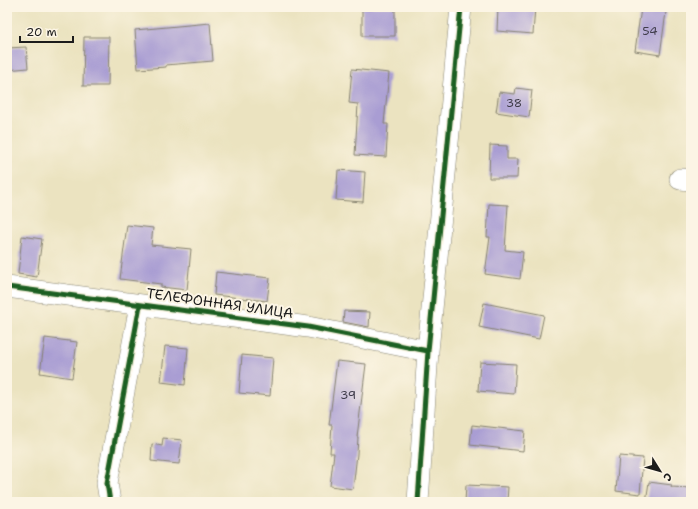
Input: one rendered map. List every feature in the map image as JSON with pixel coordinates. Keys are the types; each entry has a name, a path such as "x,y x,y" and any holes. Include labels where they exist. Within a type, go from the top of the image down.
{"street":[{"path":"418,502 428,351 461,7"},
{"name":"ТЕЛЕФОННАЯ УЛИЦА","path":"7,286 308,327 428,351"},
{"path":"110,502 107,482 140,304"}],"building":[{"path":"362,7 395,7 395,36 362,36"},
{"path":"498,7 535,7 533,34 497,31"},
{"path":"641,8 666,12 660,55 635,51"},
{"path":"210,23 213,61 138,69 135,30"},
{"path":"84,37 109,37 108,86 83,86"},
{"path":"26,47 28,68 7,70 7,48"},
{"path":"352,69 389,73 384,124 388,124 386,157 355,155 358,104 349,103"},
{"path":"516,88 532,90 529,117 496,112 499,92 515,94"},
{"path":"490,145 507,146 507,159 518,159 517,178 489,178"},
{"path":"338,170 365,172 363,202 336,200"},
{"path":"489,204 508,205 505,250 523,252 520,279 485,274 490,237 487,237"},
{"path":"127,225 153,228 151,245 191,249 187,290 161,287 161,284 120,279"},
{"path":"22,236 42,239 37,277 18,274"},
{"path":"216,272 270,278 267,301 214,295"},
{"path":"484,303 544,315 539,339 479,327"},
{"path":"344,311 370,312 369,327 343,322"},
{"path":"45,338 77,342 72,378 40,373"},
{"path":"165,346 188,348 185,385 161,382"},
{"path":"242,355 273,358 270,396 239,393"},
{"path":"337,361 366,364 357,437 357,454 353,489 330,486 334,453 330,453 332,425 329,425"},
{"path":"480,362 516,364 514,394 478,391"},
{"path":"472,425 525,431 523,451 470,445"},
{"path":"163,438 182,440 179,464 151,461 152,444 162,446"},
{"path":"619,456 643,458 640,494 616,491"},
{"path":"649,482 672,485 671,487 691,488 691,502 646,502"},
{"path":"466,485 508,487 507,502 465,502"}],"cycle path":[{"path":"418,502 428,351 461,7"},
{"path":"7,287 308,327 428,351"},
{"path":"110,502 107,483 140,305"}]}
